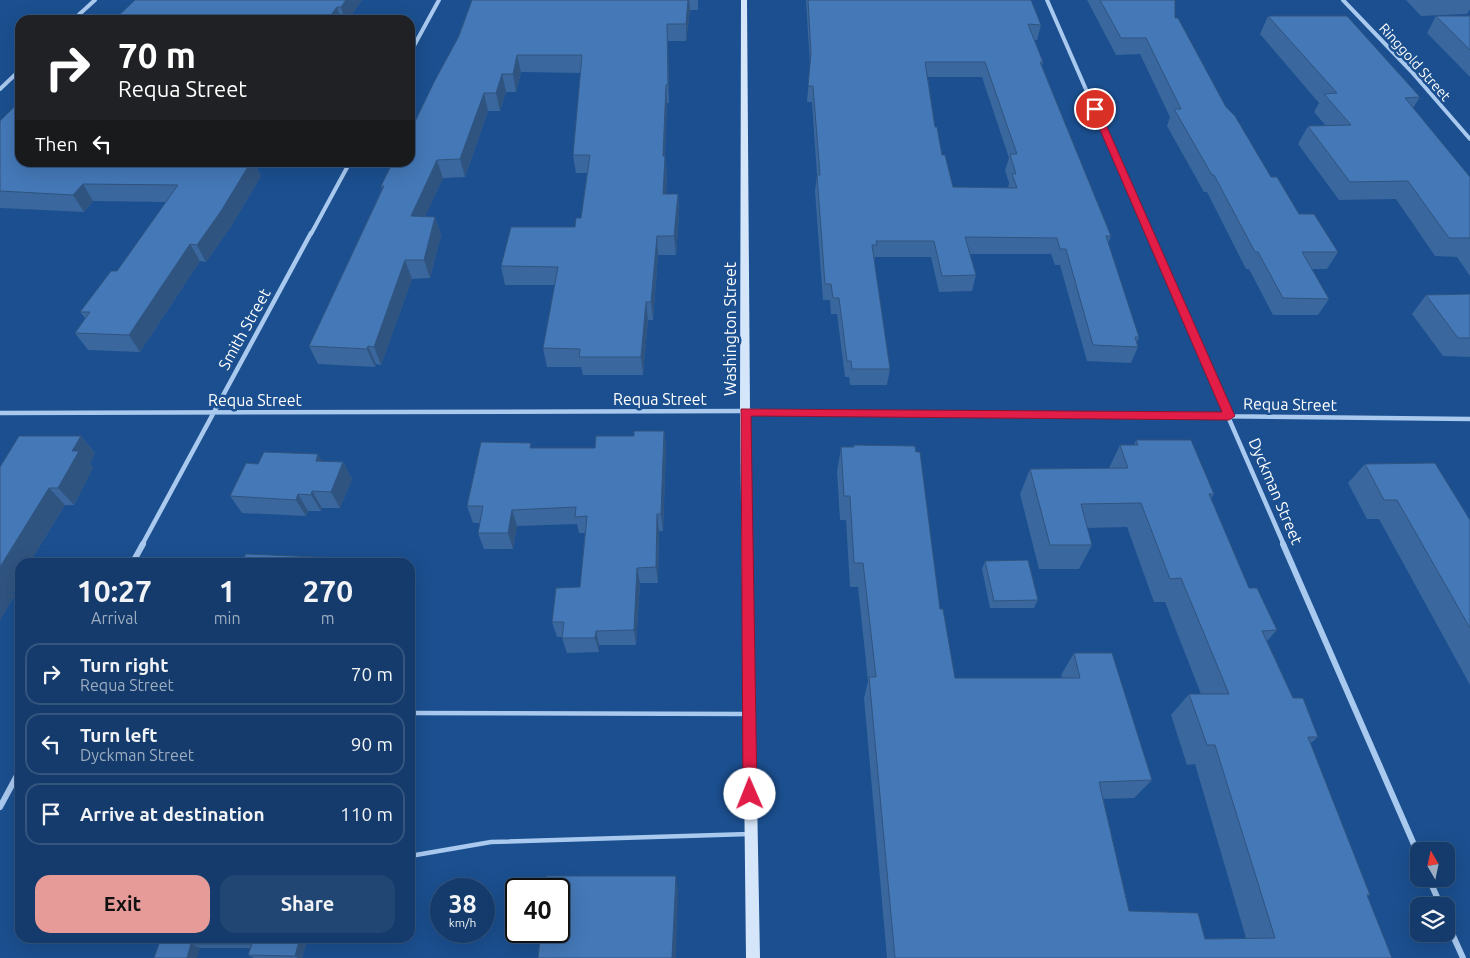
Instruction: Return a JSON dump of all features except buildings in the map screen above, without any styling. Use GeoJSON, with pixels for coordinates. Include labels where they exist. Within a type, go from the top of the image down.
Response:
{"type":"FeatureCollection","features":[{"type":"Feature","properties":{"kind":"street"},"geometry":{"type":"LineString","coordinates":[[78,15],[95,0]]}},
{"type":"Feature","properties":{"kind":"street"},"geometry":{"type":"LineString","coordinates":[[415,44],[439,0]]}},
{"type":"Feature","properties":{"kind":"street","name":"Washington Street"},"geometry":{"type":"LineString","coordinates":[[744,0],[745,412],[753,958]]}},
{"type":"Feature","properties":{"kind":"street","name":"Dyckman Street"},"geometry":{"type":"LineString","coordinates":[[1047,0],[1413,842]]}},
{"type":"Feature","properties":{"kind":"street","name":"Ringgold Street"},"geometry":{"type":"LineString","coordinates":[[1343,0],[1411,72],[1470,139]]}},
{"type":"Feature","properties":{"kind":"street"},"geometry":{"type":"LineString","coordinates":[[0,89],[15,75]]}},
{"type":"Feature","properties":{"kind":"street","name":"Smith Street"},"geometry":{"type":"LineString","coordinates":[[135,558],[347,167]]}},
{"type":"Feature","properties":{"kind":"street","name":"Requa Street"},"geometry":{"type":"LineString","coordinates":[[0,413],[745,412],[1470,419]]}},
{"type":"Feature","properties":{"kind":"street"},"geometry":{"type":"LineString","coordinates":[[0,807],[15,779]]}},
{"type":"Feature","properties":{"kind":"street"},"geometry":{"type":"LineString","coordinates":[[1455,940],[1463,958]]}},
{"type":"Feature","properties":{"kind":"lane"},"geometry":{"type":"LineString","coordinates":[[415,713],[749,714]]}},
{"type":"Feature","properties":{"kind":"lane"},"geometry":{"type":"LineString","coordinates":[[415,855],[491,842],[751,834]]}},
{"type":"Feature","properties":{"kind":"route"},"geometry":{"type":"LineString","coordinates":[[750,794],[745,412],[1229,416],[1095,109]]}}]}
